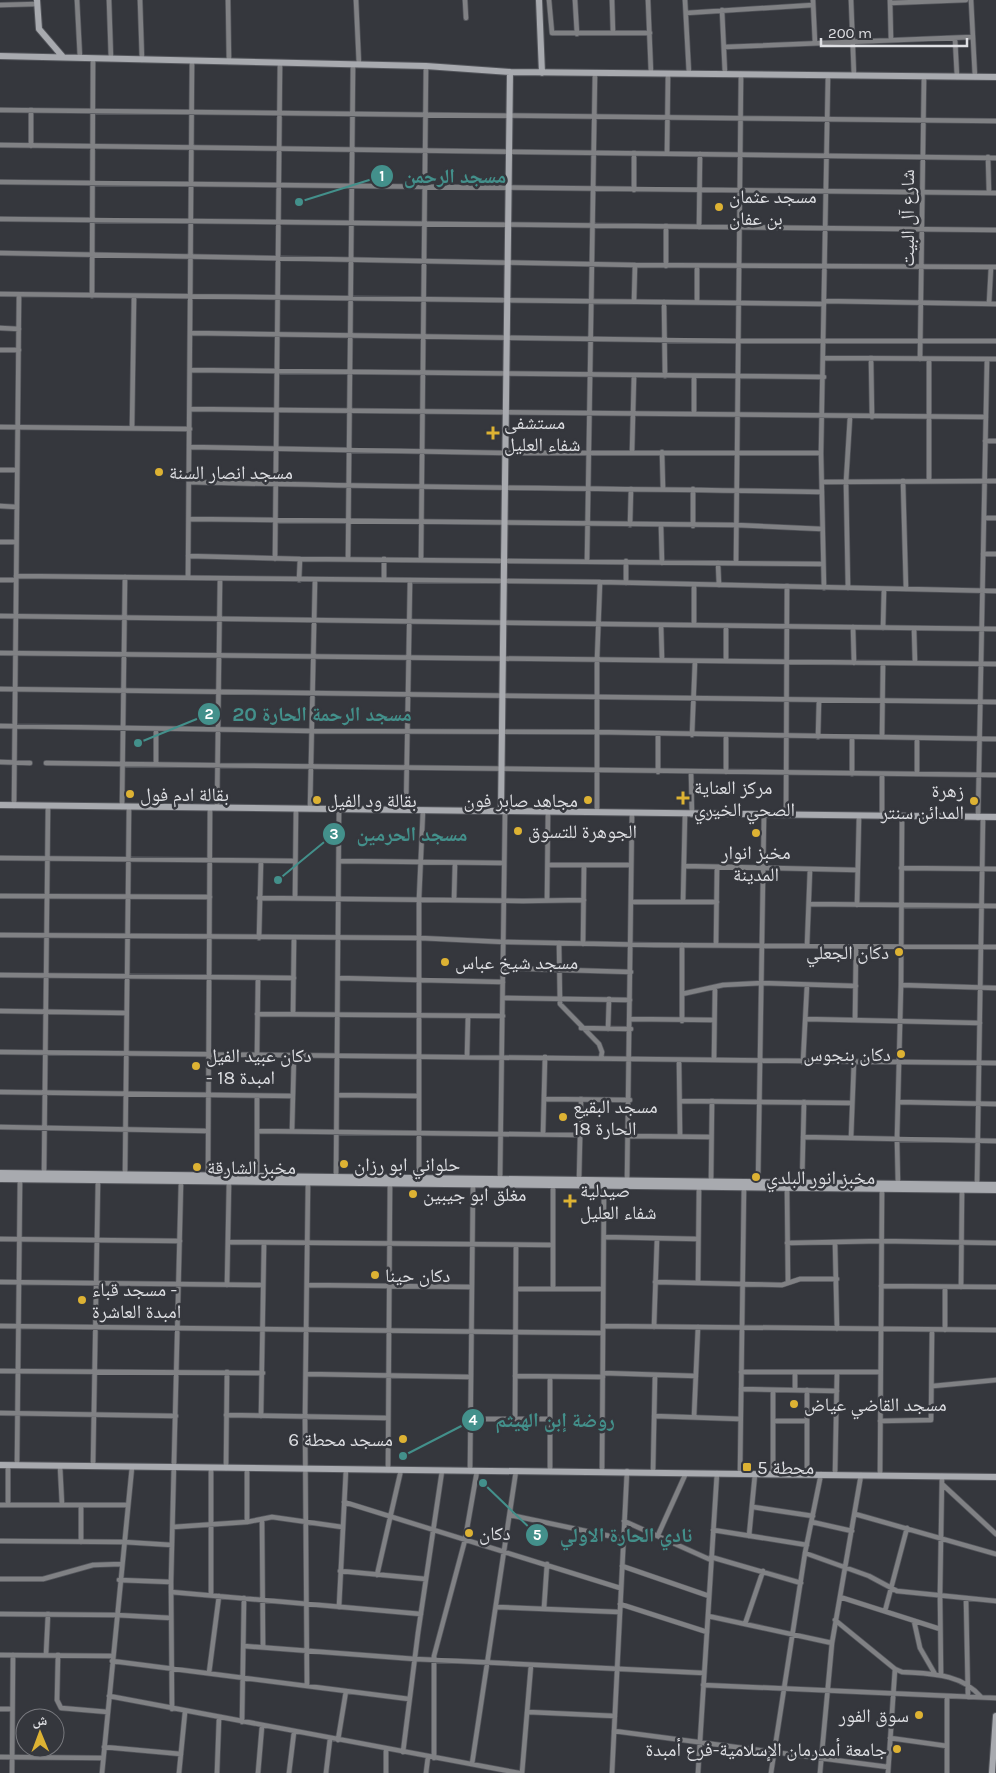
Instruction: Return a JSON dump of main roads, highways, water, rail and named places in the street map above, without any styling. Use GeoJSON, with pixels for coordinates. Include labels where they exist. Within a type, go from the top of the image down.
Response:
{"type":"FeatureCollection","features":[{"type":"Feature","properties":{"kind":"place","name":"مسجد الرحمن"},"geometry":{"type":"Point","coordinates":[299,202]}},
{"type":"Feature","properties":{"kind":"place","name":"مسجد عثمان بن عفان"},"geometry":{"type":"Point","coordinates":[719,207]}},
{"type":"Feature","properties":{"kind":"place","name":"مستشفى شفاء العليل"},"geometry":{"type":"Point","coordinates":[493,433]}},
{"type":"Feature","properties":{"kind":"place","name":"مسجد انصار السنة"},"geometry":{"type":"Point","coordinates":[159,472]}},
{"type":"Feature","properties":{"kind":"place","name":"مسجد الرحمة الحارة 20"},"geometry":{"type":"Point","coordinates":[138,743]}},
{"type":"Feature","properties":{"kind":"place","name":"بقالة ادم فول"},"geometry":{"type":"Point","coordinates":[130,794]}},
{"type":"Feature","properties":{"kind":"place","name":"مركز العناية الصحي الخيري"},"geometry":{"type":"Point","coordinates":[683,798]}},
{"type":"Feature","properties":{"kind":"place","name":"بقالة ود الفيل"},"geometry":{"type":"Point","coordinates":[317,800]}},
{"type":"Feature","properties":{"kind":"place","name":"مجاهد صابر فون"},"geometry":{"type":"Point","coordinates":[588,800]}},
{"type":"Feature","properties":{"kind":"place","name":"زهرة المدائن سنتر"},"geometry":{"type":"Point","coordinates":[974,801]}},
{"type":"Feature","properties":{"kind":"place","name":"الجوهرة للتسوق"},"geometry":{"type":"Point","coordinates":[518,831]}},
{"type":"Feature","properties":{"kind":"place","name":"مخبز انوار المدينة"},"geometry":{"type":"Point","coordinates":[756,833]}},
{"type":"Feature","properties":{"kind":"place","name":"مسجد الحرمين"},"geometry":{"type":"Point","coordinates":[278,880]}},
{"type":"Feature","properties":{"kind":"place","name":"دكان الجعلي"},"geometry":{"type":"Point","coordinates":[899,952]}},
{"type":"Feature","properties":{"kind":"place","name":"مسجد شيخ عباس"},"geometry":{"type":"Point","coordinates":[445,962]}},
{"type":"Feature","properties":{"kind":"place","name":"دكان بنجوس"},"geometry":{"type":"Point","coordinates":[901,1054]}},
{"type":"Feature","properties":{"kind":"place","name":"دكان عبيد الفيل - امبدة 18"},"geometry":{"type":"Point","coordinates":[196,1066]}},
{"type":"Feature","properties":{"kind":"place","name":"مسجد البقيع الحارة 18"},"geometry":{"type":"Point","coordinates":[563,1117]}},
{"type":"Feature","properties":{"kind":"place","name":"حلواني ابو رزان"},"geometry":{"type":"Point","coordinates":[344,1164]}},
{"type":"Feature","properties":{"kind":"place","name":"مخبز الشارقة"},"geometry":{"type":"Point","coordinates":[197,1167]}},
{"type":"Feature","properties":{"kind":"place","name":"مخبز انور البلدي"},"geometry":{"type":"Point","coordinates":[756,1177]}},
{"type":"Feature","properties":{"kind":"place","name":"مغلق ابو جيبين"},"geometry":{"type":"Point","coordinates":[413,1194]}},
{"type":"Feature","properties":{"kind":"place","name":"صيدلية شفاء العليل"},"geometry":{"type":"Point","coordinates":[570,1201]}},
{"type":"Feature","properties":{"kind":"place","name":"دكان حينا"},"geometry":{"type":"Point","coordinates":[375,1275]}},
{"type":"Feature","properties":{"kind":"place","name":"مسجد قباء - امبدة العاشرة"},"geometry":{"type":"Point","coordinates":[82,1300]}},
{"type":"Feature","properties":{"kind":"place","name":"مسجد القاضي عياض"},"geometry":{"type":"Point","coordinates":[794,1404]}},
{"type":"Feature","properties":{"kind":"place","name":"مسجد محطة 6"},"geometry":{"type":"Point","coordinates":[403,1439]}},
{"type":"Feature","properties":{"kind":"place","name":"روضة إبن الهيثم"},"geometry":{"type":"Point","coordinates":[403,1456]}},
{"type":"Feature","properties":{"kind":"place","name":"محطة 5"},"geometry":{"type":"Point","coordinates":[747,1467]}},
{"type":"Feature","properties":{"kind":"place","name":"نادي الحارة الاولي"},"geometry":{"type":"Point","coordinates":[483,1483]}},
{"type":"Feature","properties":{"kind":"place","name":"دكان"},"geometry":{"type":"Point","coordinates":[469,1533]}},
{"type":"Feature","properties":{"kind":"place","name":"سوق الفور"},"geometry":{"type":"Point","coordinates":[919,1715]}},
{"type":"Feature","properties":{"kind":"place","name":"جامعة أمدرمان الإسلامية-فرع أمبدة"},"geometry":{"type":"Point","coordinates":[897,1749]}}]}
